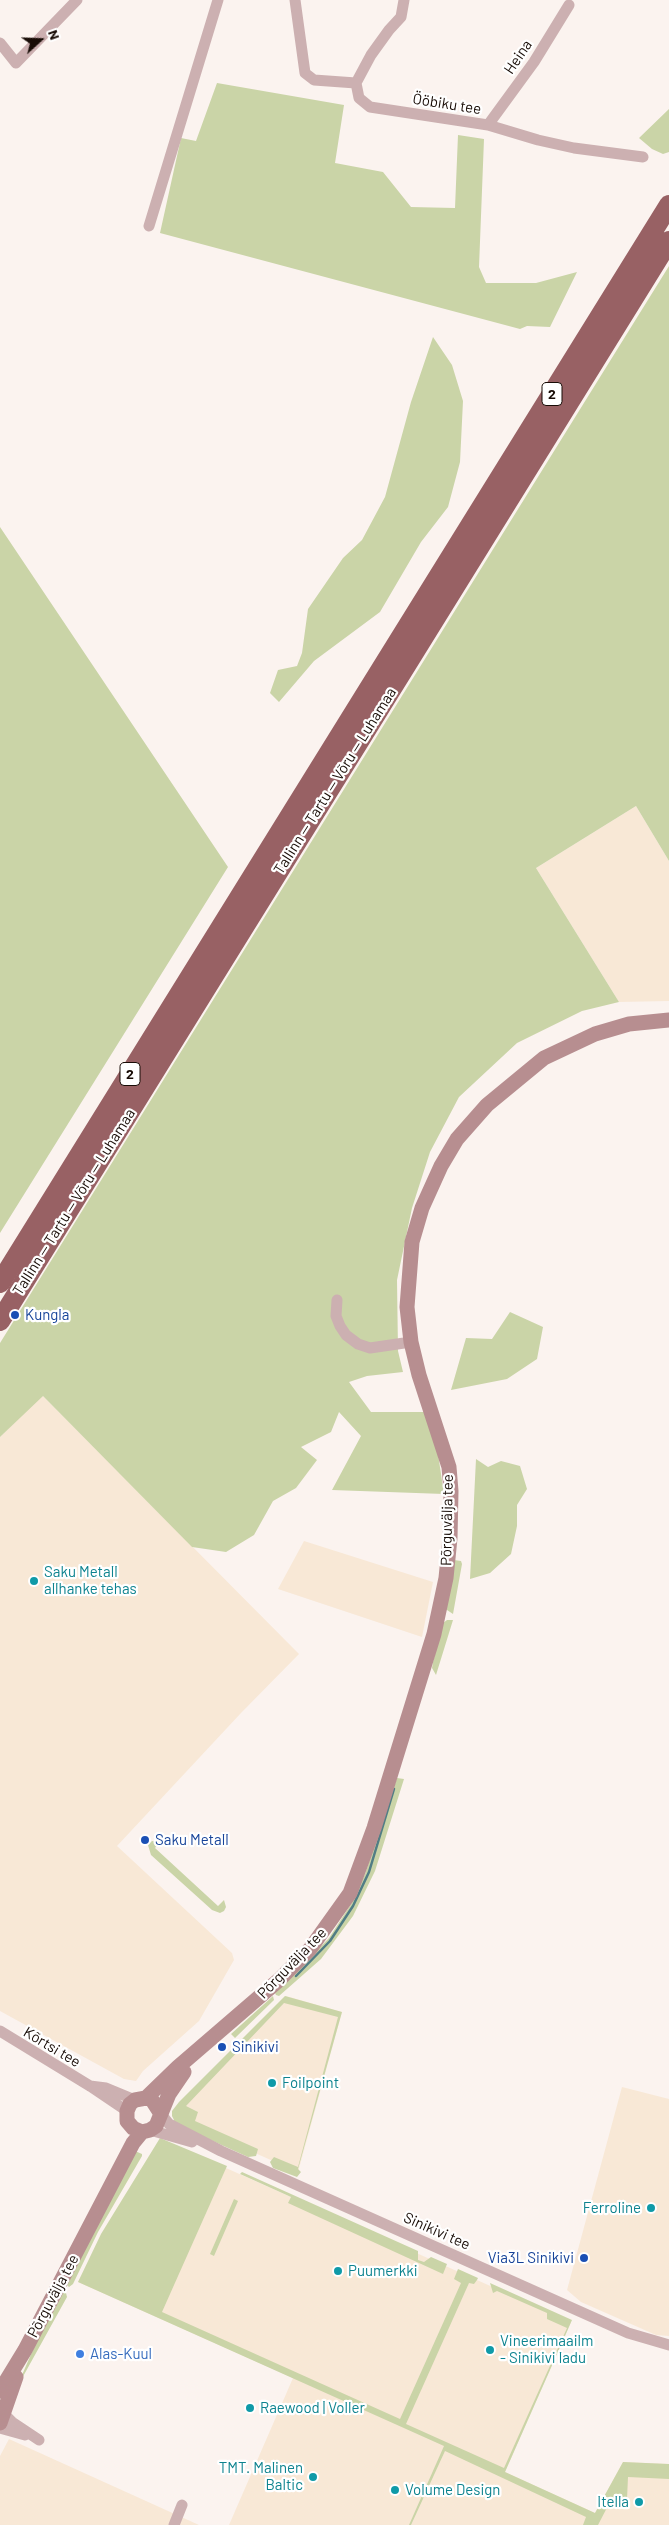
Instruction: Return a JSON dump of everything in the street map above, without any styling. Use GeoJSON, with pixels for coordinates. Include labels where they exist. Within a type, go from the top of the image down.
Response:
{"type":"FeatureCollection","features":[{"type":"Feature","properties":{"kind":"highway","name":"Tallinn — Tartu — Võru — Luhamaa"},"geometry":{"type":"LineString","coordinates":[[0,1283],[669,206]]}},
{"type":"Feature","properties":{"kind":"highway","name":"Tallinn — Tartu — Võru — Luhamaa"},"geometry":{"type":"LineString","coordinates":[[0,1321],[669,241]]}},
{"type":"Feature","properties":{"kind":"street"},"geometry":{"type":"LineString","coordinates":[[0,43],[16,63],[77,0]]}},
{"type":"Feature","properties":{"kind":"street"},"geometry":{"type":"LineString","coordinates":[[149,226],[218,0]]}},
{"type":"Feature","properties":{"kind":"street"},"geometry":{"type":"LineString","coordinates":[[295,0],[305,73],[314,80],[356,83],[371,55],[401,17],[404,0]]}},
{"type":"Feature","properties":{"kind":"street","name":"Heina"},"geometry":{"type":"LineString","coordinates":[[488,125],[534,62],[569,5]]}},
{"type":"Feature","properties":{"kind":"street","name":"Ööbiku tee"},"geometry":{"type":"LineString","coordinates":[[356,83],[359,98],[370,107],[488,125],[538,140],[574,148],[643,157]]}},
{"type":"Feature","properties":{"kind":"street","name":"Põrguvälja tee"},"geometry":{"type":"LineString","coordinates":[[108,2189],[134,2108],[178,2067],[214,2038],[310,1949],[350,1894],[374,1828],[434,1634],[446,1578],[451,1491],[449,1467],[419,1376],[411,1342],[408,1287],[412,1242],[422,1208],[441,1166],[457,1139],[487,1105],[531,1067],[556,1051],[595,1034],[629,1024],[669,1020]]}},
{"type":"Feature","properties":{"kind":"street"},"geometry":{"type":"LineString","coordinates":[[337,1300],[336,1316],[340,1326],[346,1335],[358,1344],[370,1348],[411,1342]]}},
{"type":"Feature","properties":{"kind":"street","name":"Kõrtsi tee"},"geometry":{"type":"LineString","coordinates":[[0,2032],[90,2086],[134,2108]]}},
{"type":"Feature","properties":{"kind":"street","name":"Põrguvälja tee"},"geometry":{"type":"LineString","coordinates":[[0,2391],[25,2350],[133,2143],[146,2131],[156,2126],[169,2094],[178,2080],[214,2038]]}},
{"type":"Feature","properties":{"kind":"street"},"geometry":{"type":"LineString","coordinates":[[146,2131],[134,2108],[152,2100],[160,2114]]}},
{"type":"Feature","properties":{"kind":"street","name":"Sinikivi tee"},"geometry":{"type":"LineString","coordinates":[[160,2114],[169,2124],[221,2151],[628,2333],[669,2345]]}},
{"type":"Feature","properties":{"kind":"street","name":"Sinikivi tee"},"geometry":{"type":"LineString","coordinates":[[146,2131],[221,2151]]}},
{"type":"Feature","properties":{"kind":"street","name":"Põrguvälja tee"},"geometry":{"type":"LineString","coordinates":[[1,2414],[25,2350]]}},
{"type":"Feature","properties":{"kind":"street"},"geometry":{"type":"LineString","coordinates":[[0,2428],[39,2440],[1,2414]]}},
{"type":"Feature","properties":{"kind":"street"},"geometry":{"type":"LineString","coordinates":[[174,2525],[182,2504]]}},
{"type":"Feature","properties":{"kind":"shaded area"},"geometry":{"type":"Polygon","coordinates":[[[636,806],[669,861],[669,1001],[619,1002],[536,868],[636,806]]]}},
{"type":"Feature","properties":{"kind":"shaded area"},"geometry":{"type":"Polygon","coordinates":[[[42,1395],[299,1654],[241,1713],[117,1846],[232,1953],[234,1960],[199,2021],[143,2071],[136,2081],[124,2079],[0,2011],[0,1437],[42,1395]]]}},
{"type":"Feature","properties":{"kind":"shaded area"},"geometry":{"type":"Polygon","coordinates":[[[304,1541],[433,1582],[422,1637],[278,1589],[304,1541]]]}},
{"type":"Feature","properties":{"kind":"shaded area"},"geometry":{"type":"Polygon","coordinates":[[[286,1996],[342,2012],[298,2172],[187,2123],[182,2105],[286,1996]]]}},
{"type":"Feature","properties":{"kind":"shaded area"},"geometry":{"type":"Polygon","coordinates":[[[622,2087],[669,2099],[669,2336],[656,2335],[581,2302],[567,2290],[622,2087]]]}},
{"type":"Feature","properties":{"kind":"shaded area"},"geometry":{"type":"Polygon","coordinates":[[[161,2139],[571,2322],[505,2472],[595,2513],[623,2462],[669,2464],[669,2525],[229,2525],[293,2378],[78,2282],[161,2139]]]}},
{"type":"Feature","properties":{"kind":"shaded area"},"geometry":{"type":"Polygon","coordinates":[[[9,2439],[199,2525],[0,2525],[0,2456],[9,2439]]]}},
{"type":"Feature","properties":{"kind":"green space"},"geometry":{"type":"Polygon","coordinates":[[[217,83],[344,105],[335,163],[383,172],[411,207],[455,208],[458,135],[484,139],[479,267],[486,283],[536,283],[577,272],[550,327],[527,326],[520,329],[160,233],[181,138],[196,141],[217,83]]]}},
{"type":"Feature","properties":{"kind":"green space"},"geometry":{"type":"Polygon","coordinates":[[[669,109],[669,152],[663,154],[652,149],[639,138],[669,109]]]}},
{"type":"Feature","properties":{"kind":"green space"},"geometry":{"type":"Polygon","coordinates":[[[669,266],[669,861],[636,806],[536,868],[619,1002],[582,1011],[517,1043],[459,1097],[430,1152],[412,1208],[397,1280],[398,1351],[403,1372],[367,1376],[349,1382],[371,1412],[425,1412],[438,1454],[444,1494],[332,1490],[361,1436],[339,1412],[331,1432],[301,1447],[317,1460],[296,1488],[273,1501],[254,1535],[226,1552],[192,1547],[43,1396],[0,1437],[0,1343],[669,266]]]}},
{"type":"Feature","properties":{"kind":"green space"},"geometry":{"type":"Polygon","coordinates":[[[433,337],[452,365],[463,401],[460,462],[448,507],[421,542],[380,612],[314,661],[279,702],[270,693],[278,670],[297,666],[302,653],[308,609],[343,558],[362,540],[385,497],[411,402],[433,337]]]}},
{"type":"Feature","properties":{"kind":"green space"},"geometry":{"type":"Polygon","coordinates":[[[0,527],[228,867],[0,1233],[0,527]]]}},
{"type":"Feature","properties":{"kind":"green space"},"geometry":{"type":"Polygon","coordinates":[[[510,1312],[543,1327],[537,1359],[507,1379],[451,1390],[466,1338],[492,1339],[510,1312]]]}},
{"type":"Feature","properties":{"kind":"green space"},"geometry":{"type":"Polygon","coordinates":[[[476,1459],[488,1467],[501,1461],[520,1466],[527,1489],[517,1505],[517,1526],[511,1554],[490,1573],[470,1579],[476,1459]]]}},
{"type":"Feature","properties":{"kind":"green space"},"geometry":{"type":"Polygon","coordinates":[[[454,1560],[461,1561],[462,1564],[453,1614],[446,1607],[454,1560]]]}},
{"type":"Feature","properties":{"kind":"green space"},"geometry":{"type":"Polygon","coordinates":[[[447,1620],[453,1620],[436,1675],[432,1668],[433,1662],[443,1623],[447,1620]]]}},
{"type":"Feature","properties":{"kind":"green space"},"geometry":{"type":"Polygon","coordinates":[[[397,1778],[404,1779],[375,1871],[353,1916],[321,1959],[279,1996],[276,1995],[275,1993],[329,1938],[351,1904],[365,1874],[397,1778]]]}},
{"type":"Feature","properties":{"kind":"green space"},"geometry":{"type":"Polygon","coordinates":[[[152,1841],[160,1842],[155,1848],[218,1906],[224,1900],[226,1907],[224,1911],[220,1913],[212,1910],[151,1855],[148,1845],[152,1841]]]}},
{"type":"Feature","properties":{"kind":"green space"},"geometry":{"type":"Polygon","coordinates":[[[273,1996],[274,2000],[235,2038],[231,2034],[273,1996]]]}},
{"type":"Feature","properties":{"kind":"green space"},"geometry":{"type":"Polygon","coordinates":[[[285,1996],[342,2012],[298,2169],[301,2172],[297,2177],[273,2168],[270,2162],[274,2157],[298,2167],[338,2017],[284,2003],[186,2106],[198,2112],[195,2121],[258,2149],[256,2156],[248,2157],[173,2123],[172,2116],[172,2111],[179,2102],[285,1996]]]}},
{"type":"Feature","properties":{"kind":"green space"},"geometry":{"type":"Polygon","coordinates":[[[160,2138],[227,2166],[162,2312],[400,2419],[461,2283],[454,2279],[458,2269],[478,2278],[474,2284],[469,2283],[406,2424],[504,2468],[567,2328],[547,2319],[547,2313],[497,2291],[493,2293],[490,2283],[572,2320],[505,2472],[595,2513],[623,2462],[669,2464],[669,2479],[628,2477],[627,2499],[612,2498],[598,2525],[583,2525],[586,2517],[445,2451],[411,2525],[409,2525],[444,2446],[78,2282],[101,2234],[160,2138]]]}},
{"type":"Feature","properties":{"kind":"green space"},"geometry":{"type":"Polygon","coordinates":[[[135,2151],[142,2154],[142,2156],[98,2232],[73,2284],[69,2287],[67,2285],[135,2151]]]}},
{"type":"Feature","properties":{"kind":"green space"},"geometry":{"type":"Polygon","coordinates":[[[242,2172],[418,2251],[418,2260],[424,2262],[431,2257],[447,2264],[443,2274],[288,2203],[291,2197],[240,2174],[242,2172]]]}},
{"type":"Feature","properties":{"kind":"green space"},"geometry":{"type":"Polygon","coordinates":[[[234,2199],[238,2201],[214,2256],[210,2254],[234,2199]]]}},
{"type":"Feature","properties":{"kind":"green space"},"geometry":{"type":"Polygon","coordinates":[[[65,2289],[67,2297],[15,2391],[39,2336],[65,2289]]]}},
{"type":"Feature","properties":{"kind":"waterway"},"geometry":{"type":"LineString","coordinates":[[296,1976],[330,1941],[353,1906],[369,1872],[394,1789]]}},
{"type":"Feature","properties":{"kind":"place","name":"Kungla"},"geometry":{"type":"Point","coordinates":[15,1315]}},
{"type":"Feature","properties":{"kind":"place","name":"Saku Metall allhanke tehas"},"geometry":{"type":"Point","coordinates":[34,1581]}},
{"type":"Feature","properties":{"kind":"place","name":"Saku Metall"},"geometry":{"type":"Point","coordinates":[145,1840]}},
{"type":"Feature","properties":{"kind":"place","name":"Sinikivi"},"geometry":{"type":"Point","coordinates":[222,2047]}},
{"type":"Feature","properties":{"kind":"place","name":"Foilpoint"},"geometry":{"type":"Point","coordinates":[272,2083]}},
{"type":"Feature","properties":{"kind":"place","name":"Ferroline"},"geometry":{"type":"Point","coordinates":[651,2208]}},
{"type":"Feature","properties":{"kind":"place","name":"Via3L Sinikivi"},"geometry":{"type":"Point","coordinates":[584,2258]}},
{"type":"Feature","properties":{"kind":"place","name":"Puumerkki"},"geometry":{"type":"Point","coordinates":[338,2271]}},
{"type":"Feature","properties":{"kind":"place","name":"Vineerimaailm - Sinikivi ladu"},"geometry":{"type":"Point","coordinates":[490,2350]}},
{"type":"Feature","properties":{"kind":"place","name":"Alas-Kuul"},"geometry":{"type":"Point","coordinates":[80,2354]}},
{"type":"Feature","properties":{"kind":"place","name":"Raewood | Voller"},"geometry":{"type":"Point","coordinates":[250,2408]}},
{"type":"Feature","properties":{"kind":"place","name":"TMT. Malinen Baltic"},"geometry":{"type":"Point","coordinates":[313,2477]}},
{"type":"Feature","properties":{"kind":"place","name":"Volume Design"},"geometry":{"type":"Point","coordinates":[395,2490]}},
{"type":"Feature","properties":{"kind":"place","name":"Itella"},"geometry":{"type":"Point","coordinates":[639,2502]}}]}
